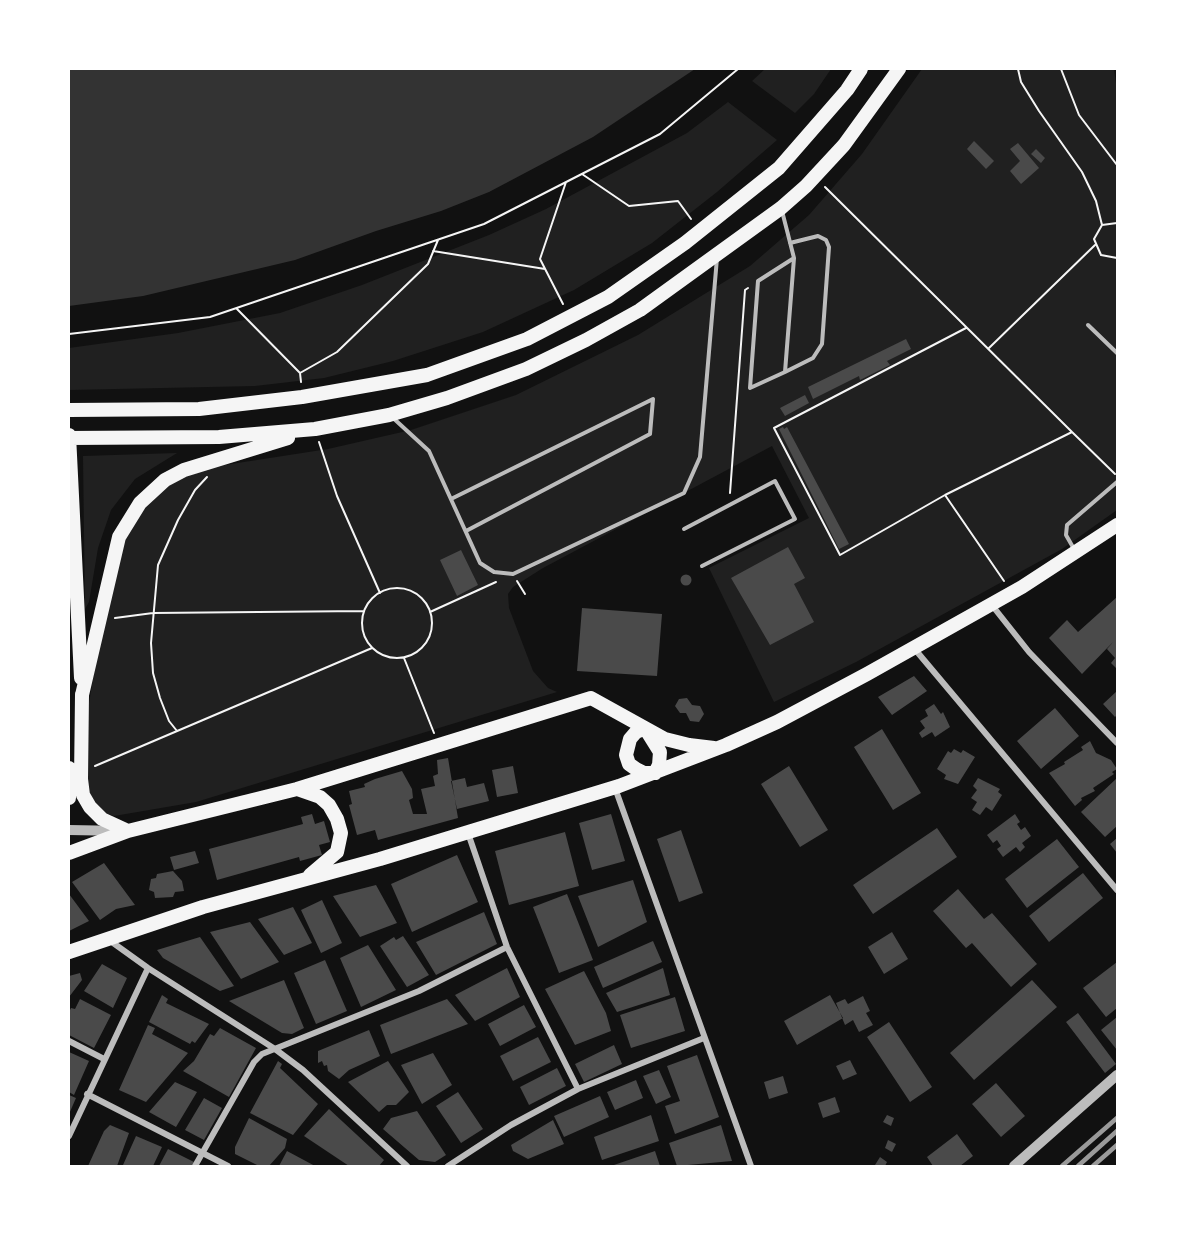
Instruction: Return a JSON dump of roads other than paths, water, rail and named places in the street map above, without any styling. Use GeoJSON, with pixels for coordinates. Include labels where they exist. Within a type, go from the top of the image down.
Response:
{"type":"FeatureCollection","features":[{"type":"Feature","properties":{"kind":"main road"},"geometry":{"type":"LineString","coordinates":[[69,410],[199,409],[303,397],[427,375],[527,339],[608,297],[700,231],[779,168],[847,90],[861,69]]}},
{"type":"Feature","properties":{"kind":"main road"},"geometry":{"type":"LineString","coordinates":[[69,798],[75,770],[82,695],[69,437],[219,437],[315,429],[389,415],[447,398],[506,376],[586,340],[640,310],[781,208],[814,177],[858,128],[898,69]]}},
{"type":"Feature","properties":{"kind":"main road"},"geometry":{"type":"LineString","coordinates":[[82,695],[119,537],[140,502],[165,480],[184,470],[315,429]]}},
{"type":"Feature","properties":{"kind":"main road"},"geometry":{"type":"LineString","coordinates":[[69,952],[106,938],[614,788],[719,748],[777,723],[867,674],[1012,592],[1117,525]]}},
{"type":"Feature","properties":{"kind":"main road"},"geometry":{"type":"LineString","coordinates":[[69,853],[128,831],[297,789],[591,698],[645,728],[678,743],[719,748]]}},
{"type":"Feature","properties":{"kind":"main road"},"geometry":{"type":"LineString","coordinates":[[645,728],[660,752],[659,765],[655,773]]}},
{"type":"Feature","properties":{"kind":"main road"},"geometry":{"type":"LineString","coordinates":[[645,728],[636,732],[630,739],[626,755],[629,764],[636,769],[644,773],[655,773]]}},
{"type":"Feature","properties":{"kind":"main road"},"geometry":{"type":"LineString","coordinates":[[75,770],[83,795],[90,807],[102,819],[128,831]]}},
{"type":"Feature","properties":{"kind":"main road"},"geometry":{"type":"LineString","coordinates":[[297,789],[320,797],[337,819],[341,833],[337,852],[304,880]]}},
{"type":"Feature","properties":{"kind":"street"},"geometry":{"type":"LineString","coordinates":[[991,604],[1029,652],[1117,743]]}},
{"type":"Feature","properties":{"kind":"street"},"geometry":{"type":"LineString","coordinates":[[913,646],[1117,890]]}},
{"type":"Feature","properties":{"kind":"street"},"geometry":{"type":"LineString","coordinates":[[614,788],[751,1166]]}},
{"type":"Feature","properties":{"kind":"street"},"geometry":{"type":"LineString","coordinates":[[69,830],[128,831]]}},
{"type":"Feature","properties":{"kind":"street"},"geometry":{"type":"LineString","coordinates":[[468,832],[507,946],[578,1089]]}},
{"type":"Feature","properties":{"kind":"street"},"geometry":{"type":"LineString","coordinates":[[106,938],[148,968],[275,1049],[303,1071],[407,1166]]}},
{"type":"Feature","properties":{"kind":"street"},"geometry":{"type":"LineString","coordinates":[[195,1166],[254,1062],[262,1054],[419,990],[507,946]]}},
{"type":"Feature","properties":{"kind":"street"},"geometry":{"type":"LineString","coordinates":[[69,1136],[148,968]]}},
{"type":"Feature","properties":{"kind":"street"},"geometry":{"type":"LineString","coordinates":[[448,1166],[511,1125],[578,1089],[704,1038]]}},
{"type":"Feature","properties":{"kind":"street"},"geometry":{"type":"LineString","coordinates":[[69,1041],[104,1059]]}},
{"type":"Feature","properties":{"kind":"street"},"geometry":{"type":"LineString","coordinates":[[1014,1166],[1117,1075]]}},
{"type":"Feature","properties":{"kind":"street"},"geometry":{"type":"LineString","coordinates":[[87,1094],[228,1166]]}},
{"type":"Feature","properties":{"kind":"lane"},"geometry":{"type":"LineString","coordinates":[[781,208],[794,258],[785,372]]}},
{"type":"Feature","properties":{"kind":"lane"},"geometry":{"type":"LineString","coordinates":[[790,243],[818,236],[826,240],[829,247],[822,344],[813,358],[750,388],[758,281],[794,258]]}},
{"type":"Feature","properties":{"kind":"lane"},"geometry":{"type":"LineString","coordinates":[[389,415],[429,451],[480,563],[494,572],[513,574],[684,493],[700,457],[717,256]]}},
{"type":"Feature","properties":{"kind":"lane"},"geometry":{"type":"LineString","coordinates":[[1088,325],[1117,353]]}},
{"type":"Feature","properties":{"kind":"lane"},"geometry":{"type":"LineString","coordinates":[[451,499],[653,399],[650,434],[465,531]]}},
{"type":"Feature","properties":{"kind":"lane"},"geometry":{"type":"LineString","coordinates":[[684,529],[775,481],[795,519],[702,566]]}},
{"type":"Feature","properties":{"kind":"lane"},"geometry":{"type":"LineString","coordinates":[[1076,553],[1066,536],[1067,525],[1117,483]]}},
{"type":"Feature","properties":{"kind":"railway"},"geometry":{"type":"LineString","coordinates":[[1062,1166],[1117,1118]]}},
{"type":"Feature","properties":{"kind":"railway"},"geometry":{"type":"LineString","coordinates":[[1078,1166],[1117,1131]]}},
{"type":"Feature","properties":{"kind":"railway"},"geometry":{"type":"LineString","coordinates":[[1093,1166],[1117,1145]]}}]}
